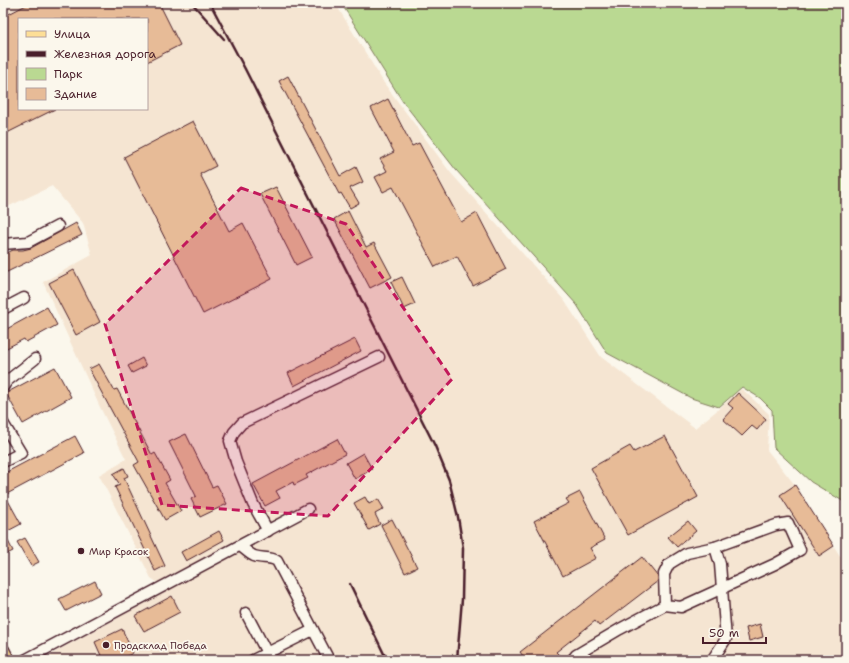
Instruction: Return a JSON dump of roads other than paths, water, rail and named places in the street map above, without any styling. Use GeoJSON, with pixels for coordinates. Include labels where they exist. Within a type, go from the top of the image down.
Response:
{"type":"FeatureCollection","features":[{"type":"Feature","properties":{"kind":"main road"},"geometry":{"type":"LineString","coordinates":[[3,650],[8,660]]}},
{"type":"Feature","properties":{"kind":"lane"},"geometry":{"type":"LineString","coordinates":[[3,244],[28,242],[58,226]]}},
{"type":"Feature","properties":{"kind":"lane"},"geometry":{"type":"LineString","coordinates":[[3,309],[24,298]]}},
{"type":"Feature","properties":{"kind":"lane"},"geometry":{"type":"LineString","coordinates":[[268,531],[253,504],[236,462],[230,441],[234,432],[242,423],[379,357]]}},
{"type":"Feature","properties":{"kind":"lane"},"geometry":{"type":"LineString","coordinates":[[3,387],[7,381],[35,359]]}},
{"type":"Feature","properties":{"kind":"lane"},"geometry":{"type":"LineString","coordinates":[[3,422],[21,453],[3,462]]}},
{"type":"Feature","properties":{"kind":"lane"},"geometry":{"type":"LineString","coordinates":[[25,660],[308,509]]}},
{"type":"Feature","properties":{"kind":"lane"},"geometry":{"type":"LineString","coordinates":[[572,660],[576,655],[665,605],[681,606],[775,564],[800,550],[788,523],[776,525],[716,547],[687,553],[669,564],[664,574],[665,605]]}},
{"type":"Feature","properties":{"kind":"lane"},"geometry":{"type":"LineString","coordinates":[[240,546],[252,555],[263,558],[273,558],[277,561],[329,660]]}},
{"type":"Feature","properties":{"kind":"lane"},"geometry":{"type":"LineString","coordinates":[[712,660],[726,639],[720,564],[716,547]]}},
{"type":"Feature","properties":{"kind":"lane"},"geometry":{"type":"LineString","coordinates":[[246,613],[267,653]]}},
{"type":"Feature","properties":{"kind":"lane"},"geometry":{"type":"LineString","coordinates":[[253,660],[313,630]]}},
{"type":"Feature","properties":{"kind":"railway"},"geometry":{"type":"LineString","coordinates":[[192,3],[224,39]]}},
{"type":"Feature","properties":{"kind":"railway"},"geometry":{"type":"LineString","coordinates":[[210,3],[245,69],[435,446],[449,480],[458,517],[463,548],[462,599],[457,660]]}},
{"type":"Feature","properties":{"kind":"railway"},"geometry":{"type":"LineString","coordinates":[[350,584],[387,660]]}},
{"type":"Feature","properties":{"kind":"place","name":"Мир Красок"},"geometry":{"type":"Point","coordinates":[81,551]}},
{"type":"Feature","properties":{"kind":"place","name":"Продсклад Победа"},"geometry":{"type":"Point","coordinates":[106,645]}}]}
